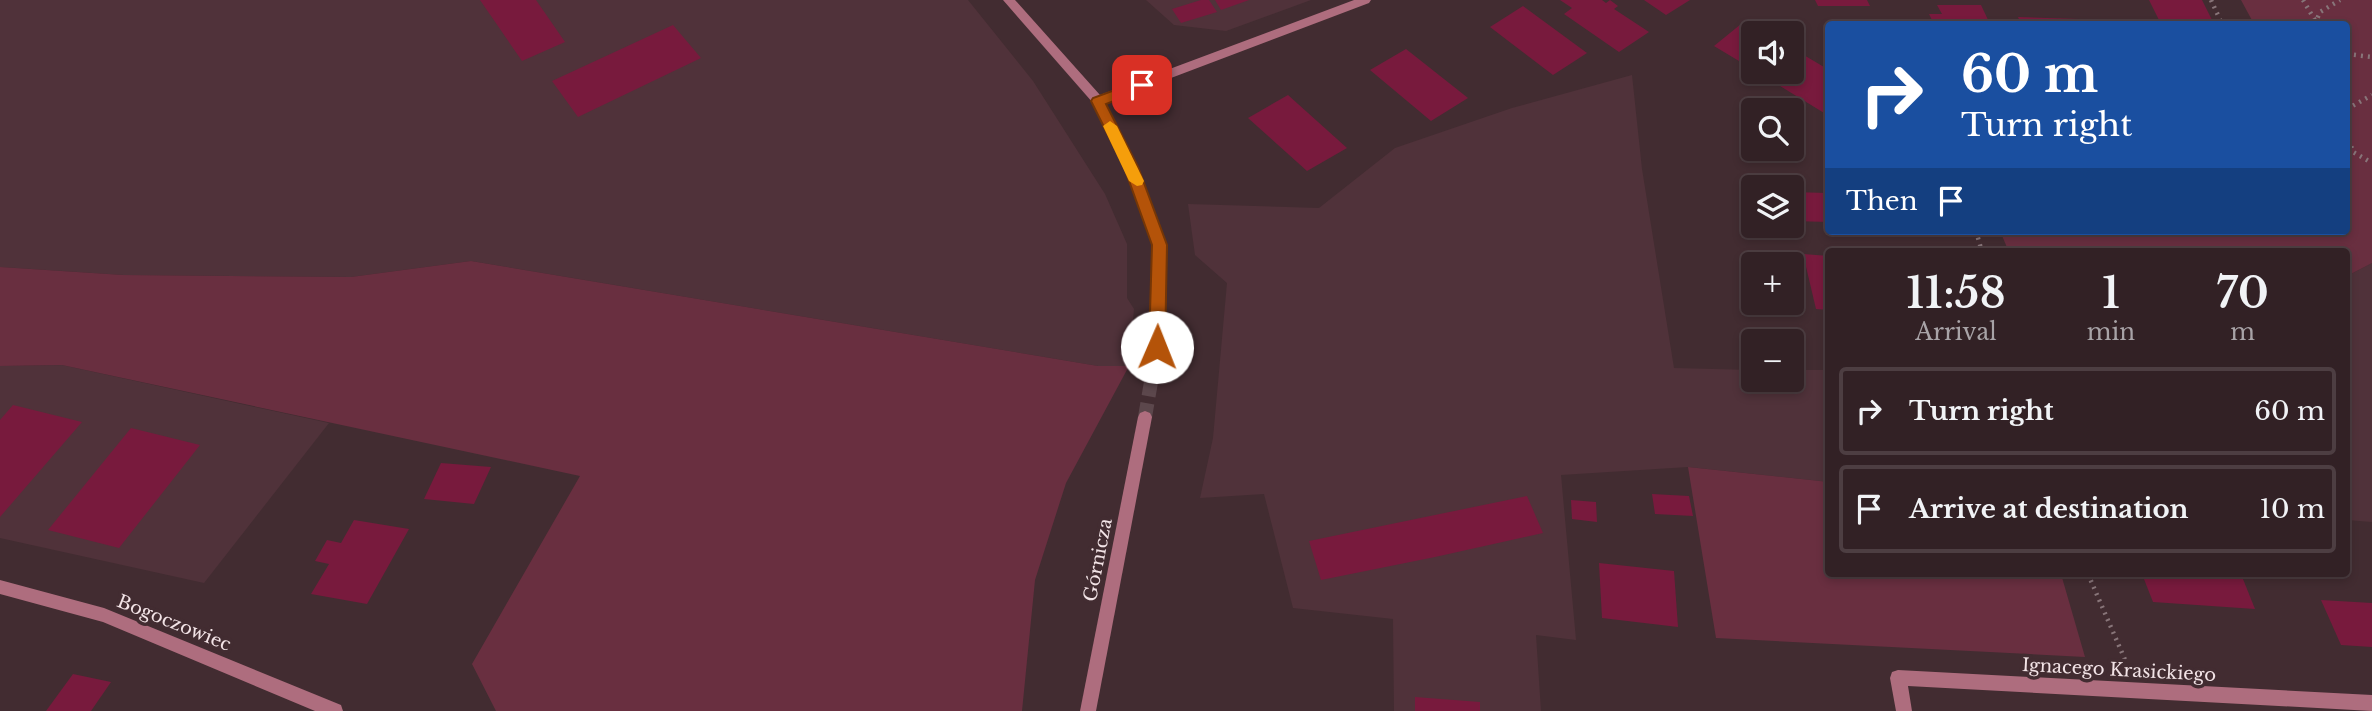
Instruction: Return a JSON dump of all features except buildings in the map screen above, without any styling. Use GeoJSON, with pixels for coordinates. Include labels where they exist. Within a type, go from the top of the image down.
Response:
{"type":"FeatureCollection","features":[{"type":"Feature","properties":{"kind":"street"},"geometry":{"type":"LineString","coordinates":[[1009,0],[1098,101],[1131,167],[1159,245],[1157,347]]}},
{"type":"Feature","properties":{"kind":"street"},"geometry":{"type":"LineString","coordinates":[[1098,101],[1365,0]]}},
{"type":"Feature","properties":{"kind":"street","name":"Górnicza"},"geometry":{"type":"LineString","coordinates":[[1088,711],[1145,417]]}},
{"type":"Feature","properties":{"kind":"street","name":"Bogoczowiec"},"geometry":{"type":"LineString","coordinates":[[0,587],[104,615],[331,710]]}},
{"type":"Feature","properties":{"kind":"street","name":"Ignacego Krasickiego"},"geometry":{"type":"LineString","coordinates":[[1904,711],[1898,678],[2372,703]]}},
{"type":"Feature","properties":{"kind":"path"},"geometry":{"type":"LineString","coordinates":[[2211,0],[2221,21]]}},
{"type":"Feature","properties":{"kind":"path"},"geometry":{"type":"LineString","coordinates":[[2303,0],[2315,21]]}},
{"type":"Feature","properties":{"kind":"path"},"geometry":{"type":"LineString","coordinates":[[2317,21],[2320,12],[2340,0]]}},
{"type":"Feature","properties":{"kind":"path"},"geometry":{"type":"LineString","coordinates":[[2350,54],[2372,57]]}},
{"type":"Feature","properties":{"kind":"path"},"geometry":{"type":"LineString","coordinates":[[2350,106],[2372,94]]}},
{"type":"Feature","properties":{"kind":"path"},"geometry":{"type":"LineString","coordinates":[[2350,142],[2353,152],[2372,163]]}},
{"type":"Feature","properties":{"kind":"path"},"geometry":{"type":"LineString","coordinates":[[2089,577],[2138,691]]}},
{"type":"Feature","properties":{"kind":"shaded area"},"geometry":{"type":"Polygon","coordinates":[[[0,0],[968,0],[1033,81],[1105,194],[1127,244],[1127,298],[1134,309],[1129,366],[1098,366],[471,261],[351,277],[123,275],[0,267],[0,0]]]}},
{"type":"Feature","properties":{"kind":"shaded area"},"geometry":{"type":"Polygon","coordinates":[[[1146,0],[1311,0],[1226,31],[1174,25],[1146,0]]]}},
{"type":"Feature","properties":{"kind":"shaded area"},"geometry":{"type":"Polygon","coordinates":[[[2241,0],[2372,0],[2372,263],[2350,274],[2350,248],[2007,248],[2002,235],[2350,235],[2350,21],[2252,21],[2241,0]]]}},
{"type":"Feature","properties":{"kind":"shaded area"},"geometry":{"type":"Polygon","coordinates":[[[1632,75],[1642,169],[1674,368],[1741,370],[1741,392],[1804,392],[1804,370],[1825,370],[1825,482],[1688,467],[1561,475],[1576,640],[1536,635],[1541,711],[1394,711],[1393,619],[1293,608],[1264,494],[1200,498],[1213,438],[1227,283],[1195,255],[1188,204],[1319,208],[1395,148],[1512,108],[1632,75]]]}},
{"type":"Feature","properties":{"kind":"shaded area"},"geometry":{"type":"Polygon","coordinates":[[[471,261],[1098,366],[1129,366],[1066,483],[1035,580],[1022,711],[496,711],[472,664],[580,476],[62,365],[0,366],[0,267],[123,275],[351,277],[471,261]]]}},
{"type":"Feature","properties":{"kind":"shaded area"},"geometry":{"type":"Polygon","coordinates":[[[2372,263],[2372,522],[2350,520],[2350,274],[2372,263]]]}},
{"type":"Feature","properties":{"kind":"shaded area"},"geometry":{"type":"Polygon","coordinates":[[[62,365],[329,423],[204,583],[0,538],[0,366],[62,365]]]}},
{"type":"Feature","properties":{"kind":"shaded area"},"geometry":{"type":"Polygon","coordinates":[[[1688,467],[1825,482],[1825,577],[2062,577],[2085,657],[1716,638],[1688,467]]]}},
{"type":"Feature","properties":{"kind":"tunnel"},"geometry":{"type":"LineString","coordinates":[[1145,417],[1157,347]]}},
{"type":"Feature","properties":{"kind":"slow traffic"},"geometry":{"type":"LineString","coordinates":[[1110,126],[1137,181]]}},
{"type":"Feature","properties":{"kind":"route"},"geometry":{"type":"LineString","coordinates":[[1142,85],[1098,101],[1131,167],[1159,245],[1157,347]]}}]}
